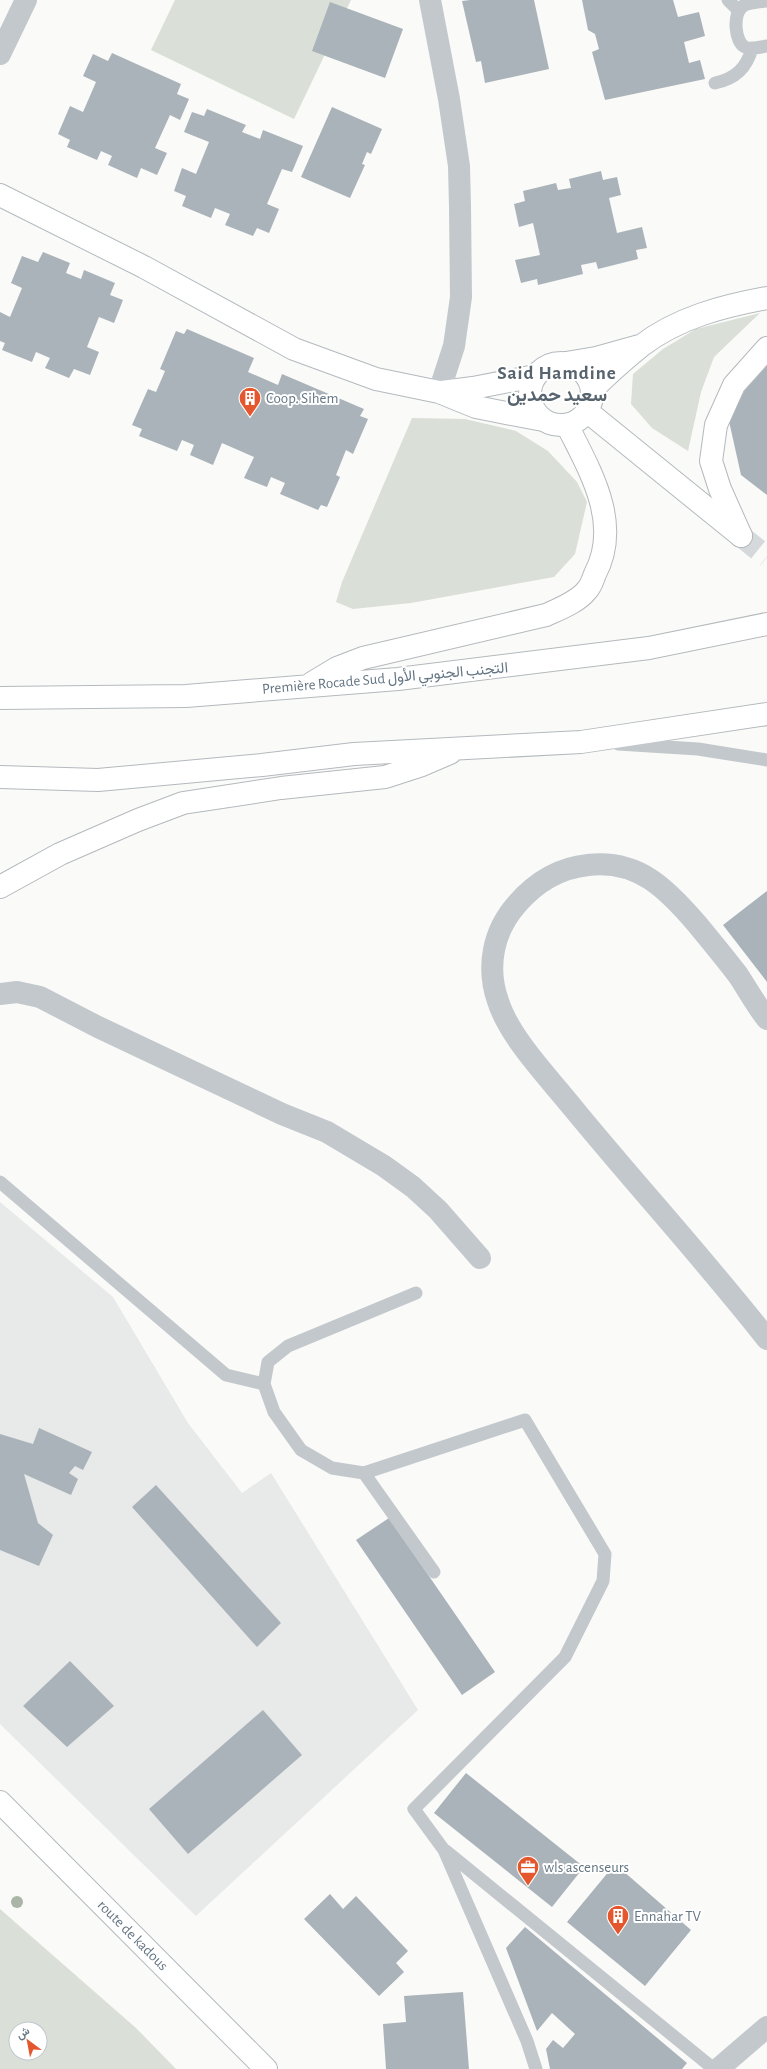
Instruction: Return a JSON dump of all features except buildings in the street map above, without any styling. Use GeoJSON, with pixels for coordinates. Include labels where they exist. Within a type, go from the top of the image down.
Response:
{"type":"FeatureCollection","features":[{"type":"Feature","properties":{"kind":"main road"},"geometry":{"type":"LineString","coordinates":[[0,196],[144,267],[294,349],[376,379],[439,392],[476,406],[543,420],[559,426],[567,425],[578,420],[588,412],[593,397],[593,388],[583,371],[566,363]]}},
{"type":"Feature","properties":{"kind":"main road"},"geometry":{"type":"LineString","coordinates":[[439,392],[473,388],[535,376],[548,366],[596,358],[642,345],[701,314],[740,303],[767,298]]}},
{"type":"Feature","properties":{"kind":"main road"},"geometry":{"type":"LineString","coordinates":[[593,388],[642,345]]}},
{"type":"Feature","properties":{"kind":"main road"},"geometry":{"type":"LineString","coordinates":[[588,412],[741,536],[720,489],[711,461],[716,425],[734,385],[767,348]]}},
{"type":"Feature","properties":{"kind":"main road"},"geometry":{"type":"LineString","coordinates":[[535,376],[531,385],[531,400],[536,414],[543,420]]}},
{"type":"Feature","properties":{"kind":"main road"},"geometry":{"type":"LineString","coordinates":[[308,686],[337,668],[363,658],[546,616],[567,606],[587,591],[602,562],[606,532],[603,504],[567,425]]}},
{"type":"Feature","properties":{"kind":"main road","name":"Première Rocade Sud التجنب الجنوبي الأول"},"geometry":{"type":"LineString","coordinates":[[0,698],[186,696],[405,678],[649,648],[767,624]]}},
{"type":"Feature","properties":{"kind":"main road"},"geometry":{"type":"LineString","coordinates":[[0,777],[98,780],[354,754],[581,742],[767,714]]}},
{"type":"Feature","properties":{"kind":"main road"},"geometry":{"type":"LineString","coordinates":[[0,887],[60,854],[138,820],[183,803],[281,788],[385,777],[422,765],[458,748]]}},
{"type":"Feature","properties":{"kind":"main road","name":"route de kadous"},"geometry":{"type":"LineString","coordinates":[[0,1802],[266,2069]]}},
{"type":"Feature","properties":{"kind":"street"},"geometry":{"type":"LineString","coordinates":[[0,54],[26,0]]}},
{"type":"Feature","properties":{"kind":"street"},"geometry":{"type":"LineString","coordinates":[[430,0],[450,106],[459,166],[460,207],[461,297],[454,346],[439,392]]}},
{"type":"Feature","properties":{"kind":"street"},"geometry":{"type":"LineString","coordinates":[[767,1019],[738,976],[673,896],[640,873],[622,866],[602,864],[571,867],[549,876],[529,890],[511,911],[500,931],[492,956],[492,977],[498,1003],[511,1029],[595,1134],[684,1238],[767,1339]]}},
{"type":"Feature","properties":{"kind":"street"},"geometry":{"type":"LineString","coordinates":[[0,994],[17,992],[40,997],[105,1030],[282,1114],[326,1132],[384,1166],[413,1187],[438,1210],[480,1258]]}},
{"type":"Feature","properties":{"kind":"street"},"geometry":{"type":"LineString","coordinates":[[718,2069],[767,2027]]}},
{"type":"Feature","properties":{"kind":"lane"},"geometry":{"type":"LineString","coordinates":[[728,0],[738,10]]}},
{"type":"Feature","properties":{"kind":"lane"},"geometry":{"type":"LineString","coordinates":[[767,1],[749,4],[738,10],[735,18],[739,39],[742,45],[752,48],[767,46]]}},
{"type":"Feature","properties":{"kind":"lane"},"geometry":{"type":"LineString","coordinates":[[715,83],[726,81],[736,76],[749,58],[752,48]]}},
{"type":"Feature","properties":{"kind":"lane"},"geometry":{"type":"LineString","coordinates":[[581,742],[698,749],[767,760]]}},
{"type":"Feature","properties":{"kind":"lane"},"geometry":{"type":"LineString","coordinates":[[0,1182],[226,1375],[264,1384]]}},
{"type":"Feature","properties":{"kind":"lane"},"geometry":{"type":"LineString","coordinates":[[416,1293],[288,1346],[268,1362],[264,1384],[274,1412],[301,1450],[332,1468],[364,1473],[526,1420],[605,1554],[603,1581],[565,1657],[414,1809],[444,1850],[527,2041],[536,2069]]}},
{"type":"Feature","properties":{"kind":"lane"},"geometry":{"type":"LineString","coordinates":[[364,1473],[434,1572]]}},
{"type":"Feature","properties":{"kind":"lane"},"geometry":{"type":"LineString","coordinates":[[444,1850],[714,2069]]}},
{"type":"Feature","properties":{"kind":"shaded area"},"geometry":{"type":"Polygon","coordinates":[[[175,0],[351,0],[294,119],[151,50],[175,0]]]}},
{"type":"Feature","properties":{"kind":"shaded area"},"geometry":{"type":"Polygon","coordinates":[[[760,313],[714,357],[701,392],[688,451],[652,428],[631,404],[633,374],[663,349],[696,329],[760,313]]]}},
{"type":"Feature","properties":{"kind":"shaded area"},"geometry":{"type":"Polygon","coordinates":[[[412,418],[465,419],[516,431],[548,451],[577,482],[587,502],[575,554],[554,577],[411,603],[353,609],[336,602],[342,582],[412,418]]]}},
{"type":"Feature","properties":{"kind":"shaded area"},"geometry":{"type":"Polygon","coordinates":[[[0,1202],[113,1297],[188,1423],[242,1493],[271,1473],[418,1710],[196,1916],[0,1724],[0,1202]]]}},
{"type":"Feature","properties":{"kind":"shaded area"},"geometry":{"type":"Polygon","coordinates":[[[0,1909],[136,2028],[176,2069],[0,2069],[0,1909]]]}},
{"type":"Feature","properties":{"kind":"tunnel"},"geometry":{"type":"LineString","coordinates":[[741,536],[767,557]]}},
{"type":"Feature","properties":{"kind":"place","name":"Coop. Sihem"},"geometry":{"type":"Point","coordinates":[250,418]}},
{"type":"Feature","properties":{"kind":"place","name":"wls ascenseurs"},"geometry":{"type":"Point","coordinates":[528,1886]}},
{"type":"Feature","properties":{"kind":"place","name":"Ennahar TV"},"geometry":{"type":"Point","coordinates":[618,1936]}},
{"type":"Feature","properties":{"kind":"district","name":"Said Hamdine سعيد حمدين"},"geometry":{"type":"Point","coordinates":[557,383]}}]}
